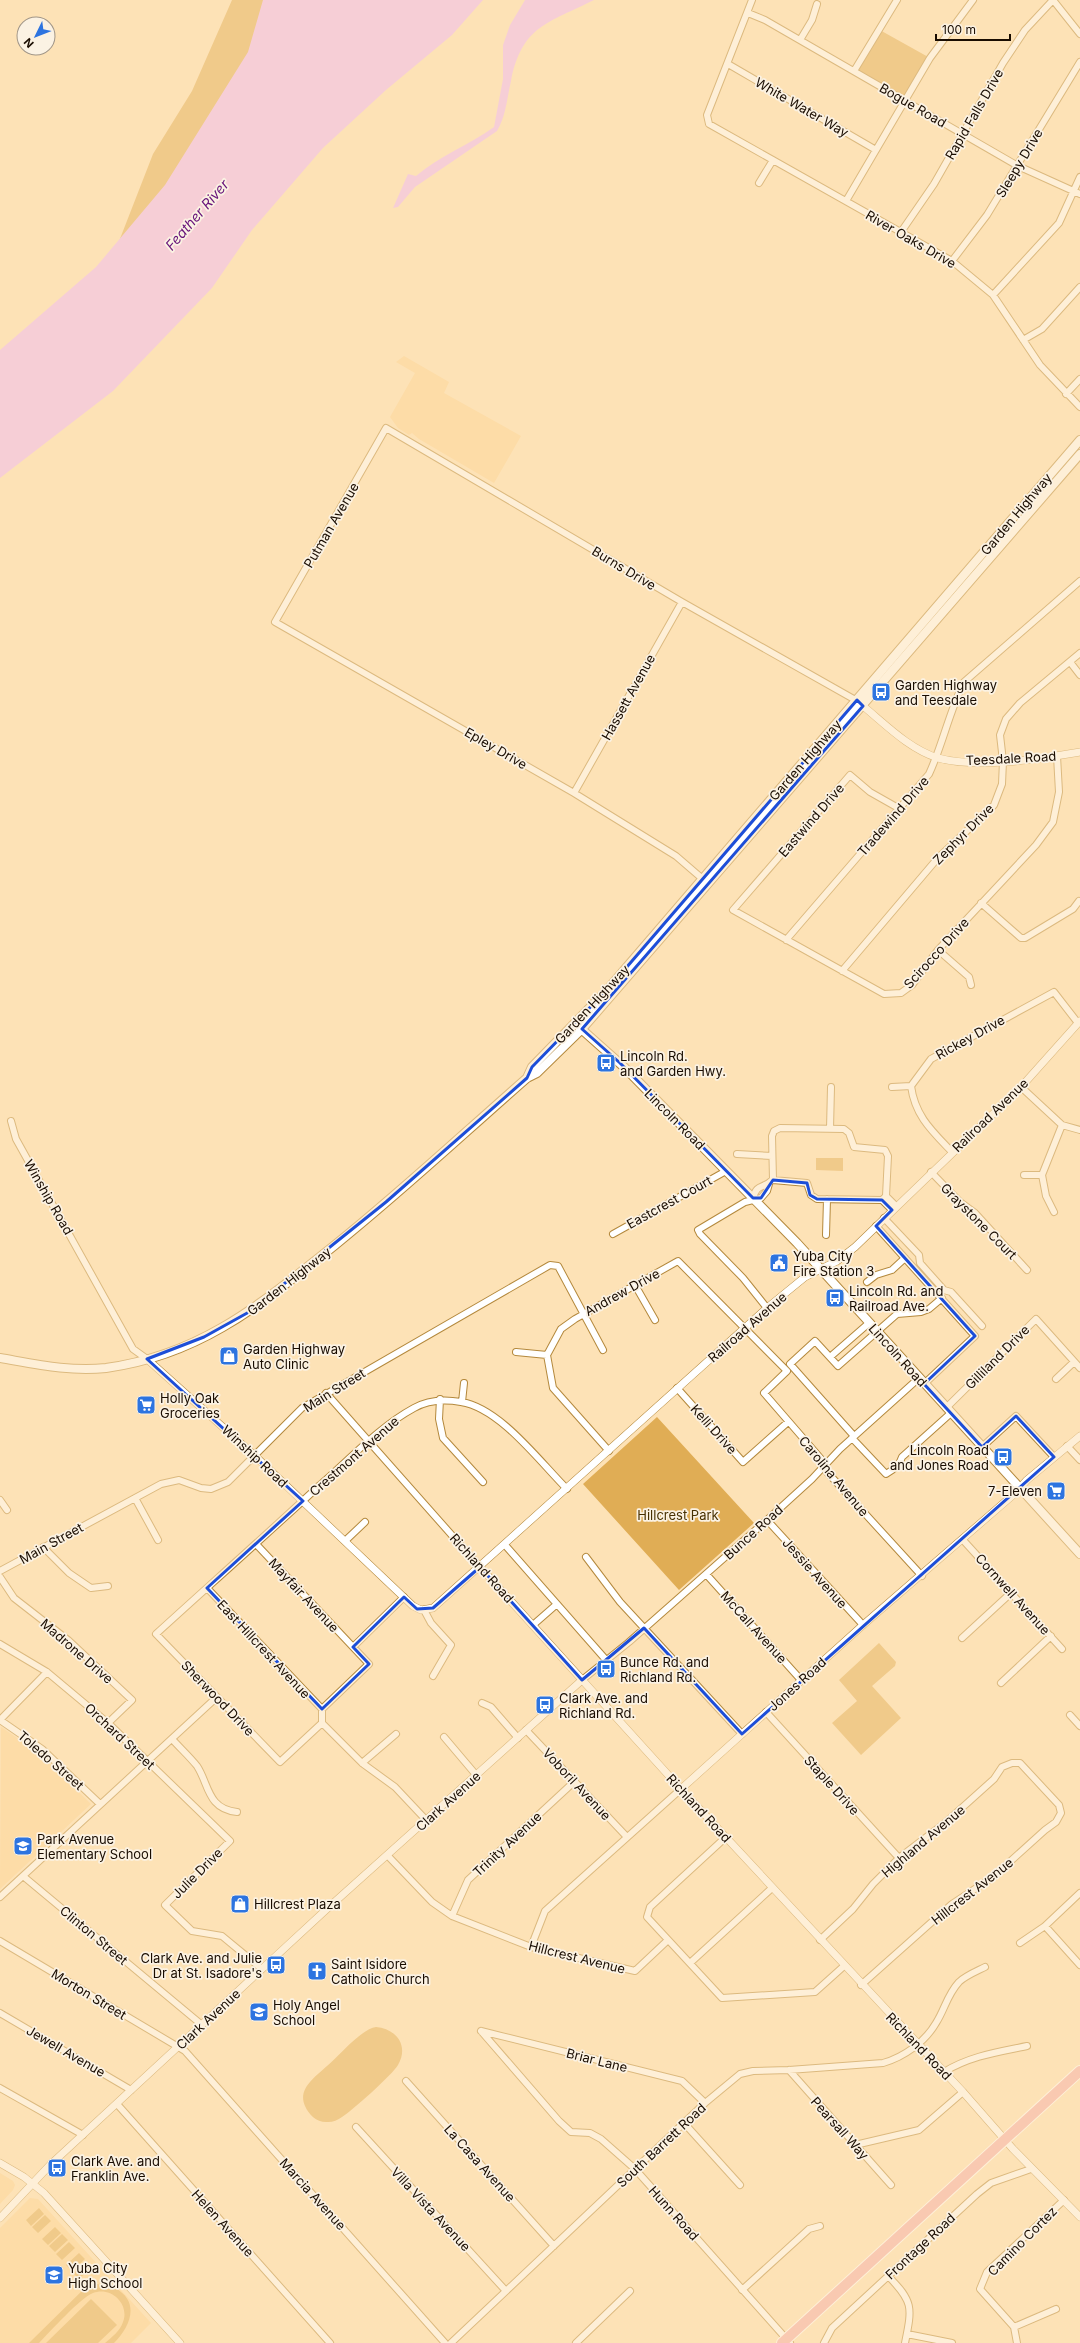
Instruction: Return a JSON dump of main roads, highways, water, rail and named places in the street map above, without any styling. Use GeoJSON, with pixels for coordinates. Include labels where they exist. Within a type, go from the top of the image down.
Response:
{"type":"FeatureCollection","features":[{"type":"Feature","properties":{"kind":"highway"},"geometry":{"type":"LineString","coordinates":[[786,2342],[1080,2071]]}},
{"type":"Feature","properties":{"kind":"main road","name":"Garden Highway"},"geometry":{"type":"LineString","coordinates":[[860,703],[1080,440]]}},
{"type":"Feature","properties":{"kind":"main road","name":"Garden Highway"},"geometry":{"type":"LineString","coordinates":[[0,1358],[75,1369],[104,1368],[147,1359],[204,1337],[256,1308],[371,1215],[527,1078],[537,1073],[579,1027],[860,703],[1080,454]]}},
{"type":"Feature","properties":{"kind":"main road","name":"Lincoln Road"},"geometry":{"type":"LineString","coordinates":[[579,1027],[620,1063],[821,1269],[1080,1554]]}},
{"type":"Feature","properties":{"kind":"water","name":"Feather River"},"geometry":{"type":"Polygon","coordinates":[[[263,0],[483,0],[452,35],[386,90],[323,148],[252,230],[212,288],[113,391],[0,478],[0,350],[96,267],[165,185],[248,52],[263,0]]]}},
{"type":"Feature","properties":{"kind":"water"},"geometry":{"type":"Polygon","coordinates":[[[525,0],[594,0],[551,21],[530,37],[522,48],[516,62],[504,113],[497,131],[415,187],[398,207],[393,208],[408,174],[416,176],[434,162],[494,127],[503,79],[503,45],[510,25],[525,0]]]}},
{"type":"Feature","properties":{"kind":"place","name":"Garden Highway and Teesdale"},"geometry":{"type":"Point","coordinates":[881,692]}},
{"type":"Feature","properties":{"kind":"place","name":"Lincoln Rd. and Garden Hwy."},"geometry":{"type":"Point","coordinates":[606,1063]}},
{"type":"Feature","properties":{"kind":"place","name":"Yuba City Fire Station 3"},"geometry":{"type":"Point","coordinates":[779,1263]}},
{"type":"Feature","properties":{"kind":"place","name":"Lincoln Rd. and Railroad Ave."},"geometry":{"type":"Point","coordinates":[835,1298]}},
{"type":"Feature","properties":{"kind":"place","name":"Garden Highway Auto Clinic"},"geometry":{"type":"Point","coordinates":[229,1356]}},
{"type":"Feature","properties":{"kind":"place","name":"Holly Oak Groceries"},"geometry":{"type":"Point","coordinates":[146,1405]}},
{"type":"Feature","properties":{"kind":"place","name":"Lincoln Road and Jones Road"},"geometry":{"type":"Point","coordinates":[1003,1457]}},
{"type":"Feature","properties":{"kind":"place","name":"7-Eleven"},"geometry":{"type":"Point","coordinates":[1056,1491]}},
{"type":"Feature","properties":{"kind":"place","name":"Bunce Rd. and Richland Rd."},"geometry":{"type":"Point","coordinates":[606,1669]}},
{"type":"Feature","properties":{"kind":"place","name":"Clark Ave. and Richland Rd."},"geometry":{"type":"Point","coordinates":[545,1705]}},
{"type":"Feature","properties":{"kind":"place","name":"Park Avenue Elementary School"},"geometry":{"type":"Point","coordinates":[23,1846]}},
{"type":"Feature","properties":{"kind":"place","name":"Hillcrest Plaza"},"geometry":{"type":"Point","coordinates":[240,1904]}},
{"type":"Feature","properties":{"kind":"place","name":"Clark Ave. and Julie Dr at St. Isadore's"},"geometry":{"type":"Point","coordinates":[276,1965]}},
{"type":"Feature","properties":{"kind":"place","name":"Saint Isidore Catholic Church"},"geometry":{"type":"Point","coordinates":[317,1971]}},
{"type":"Feature","properties":{"kind":"place","name":"Holy Angel School"},"geometry":{"type":"Point","coordinates":[259,2012]}},
{"type":"Feature","properties":{"kind":"place","name":"Clark Ave. and Franklin Ave."},"geometry":{"type":"Point","coordinates":[57,2168]}},
{"type":"Feature","properties":{"kind":"place","name":"Yuba City High School"},"geometry":{"type":"Point","coordinates":[54,2275]}},
{"type":"Feature","properties":{"kind":"park label","name":"Hillcrest Park"},"geometry":{"type":"Point","coordinates":[678,1515]}}]}
